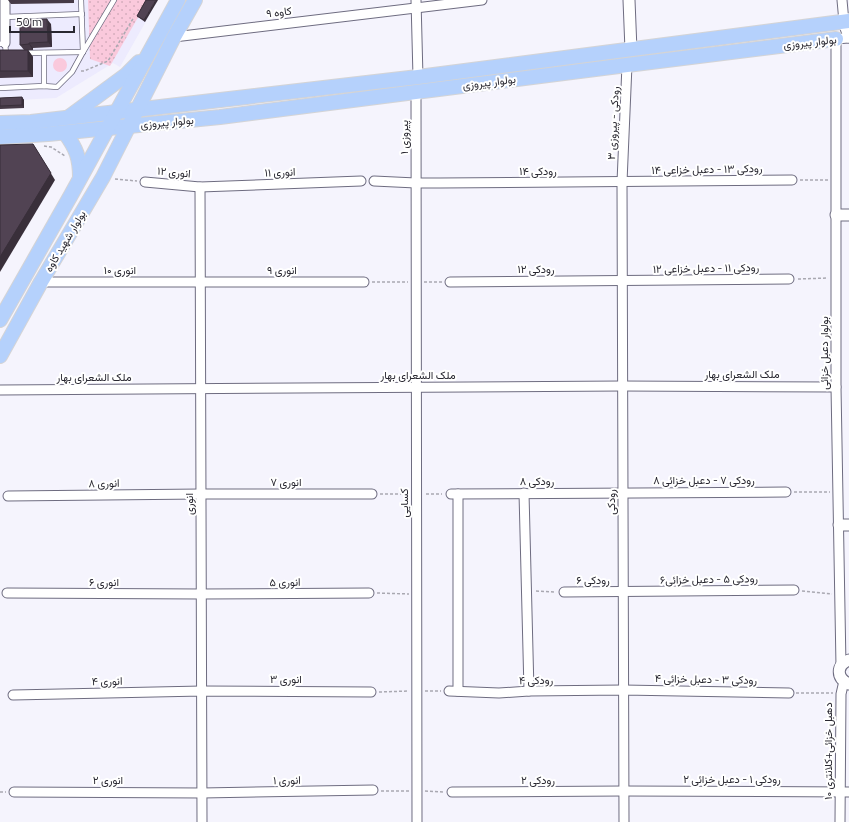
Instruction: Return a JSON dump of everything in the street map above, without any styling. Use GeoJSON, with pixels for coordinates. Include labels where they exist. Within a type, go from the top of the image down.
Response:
{"type":"FeatureCollection","features":[{"type":"Feature","properties":{"kind":"main road"},"geometry":{"type":"LineString","coordinates":[[0,123],[31,122],[116,112],[178,0]]}},
{"type":"Feature","properties":{"kind":"main road"},"geometry":{"type":"LineString","coordinates":[[137,110],[174,37],[195,0]]}},
{"type":"Feature","properties":{"kind":"main road","name":"بولوار پیروزی"},"geometry":{"type":"LineString","coordinates":[[116,112],[418,77],[846,22]]}},
{"type":"Feature","properties":{"kind":"main road","name":"بولوار پیروزی"},"geometry":{"type":"LineString","coordinates":[[107,129],[220,117],[845,38]]}},
{"type":"Feature","properties":{"kind":"main road"},"geometry":{"type":"LineString","coordinates":[[68,118],[126,75],[149,52]]}},
{"type":"Feature","properties":{"kind":"main road"},"geometry":{"type":"LineString","coordinates":[[151,81],[157,96],[170,106]]}},
{"type":"Feature","properties":{"kind":"main road","name":"بولوار شهید کاوه"},"geometry":{"type":"LineString","coordinates":[[0,356],[41,282],[103,177],[137,110]]}},
{"type":"Feature","properties":{"kind":"main road","name":"بولوار شهید کاوه"},"geometry":{"type":"LineString","coordinates":[[0,320],[116,112]]}},
{"type":"Feature","properties":{"kind":"main road"},"geometry":{"type":"LineString","coordinates":[[0,137],[107,129]]}},
{"type":"Feature","properties":{"kind":"main road"},"geometry":{"type":"LineString","coordinates":[[65,133],[72,142],[77,153],[80,165],[80,177]]}},
{"type":"Feature","properties":{"kind":"street"},"geometry":{"type":"LineString","coordinates":[[3,44],[5,0]]}},
{"type":"Feature","properties":{"kind":"street","name":"کاوه ۹"},"geometry":{"type":"LineString","coordinates":[[174,37],[416,4],[482,0]]}},
{"type":"Feature","properties":{"kind":"street"},"geometry":{"type":"LineString","coordinates":[[629,0],[631,50]]}},
{"type":"Feature","properties":{"kind":"street"},"geometry":{"type":"LineString","coordinates":[[842,0],[846,22],[845,38]]}},
{"type":"Feature","properties":{"kind":"street"},"geometry":{"type":"LineString","coordinates":[[416,4],[418,77]]}},
{"type":"Feature","properties":{"kind":"street","name":"بولوار دعبل خزائی"},"geometry":{"type":"LineString","coordinates":[[845,38],[836,180],[836,387],[838,492],[844,525],[840,595],[845,663]]}},
{"type":"Feature","properties":{"kind":"street","name":"رودکی - پیروزی ۳"},"geometry":{"type":"LineString","coordinates":[[622,182],[627,65]]}},
{"type":"Feature","properties":{"kind":"street","name":"پیروزی ۱"},"geometry":{"type":"LineString","coordinates":[[416,92],[416,183]]}},
{"type":"Feature","properties":{"kind":"street","name":"رودکی ۱۳ - دعبل خزاعی ۱۴"},"geometry":{"type":"LineString","coordinates":[[622,182],[792,180]]}},
{"type":"Feature","properties":{"kind":"street","name":"انوری ۱۱"},"geometry":{"type":"LineString","coordinates":[[200,187],[361,181]]}},
{"type":"Feature","properties":{"kind":"street","name":"رودکی ۱۴"},"geometry":{"type":"LineString","coordinates":[[374,181],[416,183],[622,182]]}},
{"type":"Feature","properties":{"kind":"street","name":"انوری ۱۲"},"geometry":{"type":"LineString","coordinates":[[145,182],[200,187]]}},
{"type":"Feature","properties":{"kind":"street","name":"رودکی"},"geometry":{"type":"LineString","coordinates":[[622,182],[624,822]]}},
{"type":"Feature","properties":{"kind":"street","name":"کسایی"},"geometry":{"type":"LineString","coordinates":[[416,183],[417,822]]}},
{"type":"Feature","properties":{"kind":"street","name":"انوری"},"geometry":{"type":"LineString","coordinates":[[200,187],[202,822]]}},
{"type":"Feature","properties":{"kind":"street"},"geometry":{"type":"LineString","coordinates":[[836,214],[849,215]]}},
{"type":"Feature","properties":{"kind":"street","name":"رودکی ۱۱ - دعبل خزاعی ۱۲"},"geometry":{"type":"LineString","coordinates":[[622,281],[789,279]]}},
{"type":"Feature","properties":{"kind":"street","name":"رودکی ۱۲"},"geometry":{"type":"LineString","coordinates":[[450,282],[622,281]]}},
{"type":"Feature","properties":{"kind":"street","name":"انوری ۱۰"},"geometry":{"type":"LineString","coordinates":[[41,282],[200,282]]}},
{"type":"Feature","properties":{"kind":"street","name":"انوری ۹"},"geometry":{"type":"LineString","coordinates":[[200,282],[364,282]]}},
{"type":"Feature","properties":{"kind":"street","name":"ملک الشعرای بهار"},"geometry":{"type":"LineString","coordinates":[[0,390],[622,386],[836,387]]}},
{"type":"Feature","properties":{"kind":"street","name":"رودکی ۷ - دعبل خزائی ۸"},"geometry":{"type":"LineString","coordinates":[[623,493],[786,492]]}},
{"type":"Feature","properties":{"kind":"street"},"geometry":{"type":"LineString","coordinates":[[524,493],[529,691]]}},
{"type":"Feature","properties":{"kind":"street","name":"رودکی ۸"},"geometry":{"type":"LineString","coordinates":[[454,692],[454,494],[623,493]]}},
{"type":"Feature","properties":{"kind":"street","name":"انوری ۷"},"geometry":{"type":"LineString","coordinates":[[201,494],[372,494]]}},
{"type":"Feature","properties":{"kind":"street","name":"انوری ۸"},"geometry":{"type":"LineString","coordinates":[[8,496],[201,494]]}},
{"type":"Feature","properties":{"kind":"street","name":"رودکی ۵ - دعبل خزائی۶"},"geometry":{"type":"LineString","coordinates":[[623,592],[794,590]]}},
{"type":"Feature","properties":{"kind":"street","name":"رودکی ۶"},"geometry":{"type":"LineString","coordinates":[[564,592],[623,592]]}},
{"type":"Feature","properties":{"kind":"street","name":"انوری ۶"},"geometry":{"type":"LineString","coordinates":[[7,593],[201,594]]}},
{"type":"Feature","properties":{"kind":"street","name":"انوری ۵"},"geometry":{"type":"LineString","coordinates":[[201,594],[369,593]]}},
{"type":"Feature","properties":{"kind":"street"},"geometry":{"type":"LineString","coordinates":[[845,663],[839,672],[840,676],[846,682]]}},
{"type":"Feature","properties":{"kind":"street","name":"دهبل خزائی+کلانتری ۱۰"},"geometry":{"type":"LineString","coordinates":[[840,822],[845,792],[841,694],[846,682]]}},
{"type":"Feature","properties":{"kind":"street","name":"رودکی ۴"},"geometry":{"type":"LineString","coordinates":[[454,692],[498,693],[529,691],[623,690]]}},
{"type":"Feature","properties":{"kind":"street","name":"رودکی ۳ - دعبل خزائی ۴"},"geometry":{"type":"LineString","coordinates":[[623,690],[789,692]]}},
{"type":"Feature","properties":{"kind":"street","name":"انوری ۳"},"geometry":{"type":"LineString","coordinates":[[202,691],[371,692]]}},
{"type":"Feature","properties":{"kind":"street","name":"انوری ۴"},"geometry":{"type":"LineString","coordinates":[[13,695],[202,691]]}},
{"type":"Feature","properties":{"kind":"street","name":"انوری ۱"},"geometry":{"type":"LineString","coordinates":[[202,793],[373,790]]}},
{"type":"Feature","properties":{"kind":"street","name":"رودکی ۱ - دعبل خزائی ۲"},"geometry":{"type":"LineString","coordinates":[[624,791],[845,792]]}},
{"type":"Feature","properties":{"kind":"street","name":"رودکی ۲"},"geometry":{"type":"LineString","coordinates":[[452,792],[624,791]]}},
{"type":"Feature","properties":{"kind":"street","name":"انوری ۲"},"geometry":{"type":"LineString","coordinates":[[14,792],[202,793]]}},
{"type":"Feature","properties":{"kind":"lane"},"geometry":{"type":"LineString","coordinates":[[81,0],[83,52]]}},
{"type":"Feature","properties":{"kind":"lane"},"geometry":{"type":"LineString","coordinates":[[0,88],[44,86],[57,87],[72,72],[114,0]]}},
{"type":"Feature","properties":{"kind":"lane"},"geometry":{"type":"LineString","coordinates":[[5,17],[82,14]]}},
{"type":"Feature","properties":{"kind":"lane"},"geometry":{"type":"LineString","coordinates":[[3,44],[6,54],[13,53]]}},
{"type":"Feature","properties":{"kind":"lane"},"geometry":{"type":"LineString","coordinates":[[21,53],[83,52]]}},
{"type":"Feature","properties":{"kind":"lane"},"geometry":{"type":"LineString","coordinates":[[44,53],[44,86]]}},
{"type":"Feature","properties":{"kind":"path"},"geometry":{"type":"LineString","coordinates":[[72,72],[84,71],[108,61],[134,17]]}},
{"type":"Feature","properties":{"kind":"path"},"geometry":{"type":"LineString","coordinates":[[39,146],[51,148],[66,157]]}},
{"type":"Feature","properties":{"kind":"path"},"geometry":{"type":"LineString","coordinates":[[103,177],[145,182]]}},
{"type":"Feature","properties":{"kind":"path"},"geometry":{"type":"LineString","coordinates":[[792,180],[836,180]]}},
{"type":"Feature","properties":{"kind":"path"},"geometry":{"type":"LineString","coordinates":[[789,279],[836,278]]}},
{"type":"Feature","properties":{"kind":"path"},"geometry":{"type":"LineString","coordinates":[[786,492],[838,492]]}},
{"type":"Feature","properties":{"kind":"path"},"geometry":{"type":"LineString","coordinates":[[794,590],[840,595]]}},
{"type":"Feature","properties":{"kind":"path"},"geometry":{"type":"LineString","coordinates":[[526,591],[564,592]]}},
{"type":"Feature","properties":{"kind":"path"},"geometry":{"type":"LineString","coordinates":[[369,593],[417,595]]}},
{"type":"Feature","properties":{"kind":"path"},"geometry":{"type":"LineString","coordinates":[[789,692],[841,694]]}},
{"type":"Feature","properties":{"kind":"shaded area"},"geometry":{"type":"Polygon","coordinates":[[[0,0],[158,0],[120,67],[113,63],[56,98],[0,101],[0,0]]]}},
{"type":"Feature","properties":{"kind":"shaded area"},"geometry":{"type":"Polygon","coordinates":[[[88,0],[148,0],[110,66],[90,59],[88,0]]]}},
{"type":"Feature","properties":{"kind":"shaded area"},"geometry":{"type":"Polygon","coordinates":[[[57,58],[63,58],[67,62],[67,68],[63,72],[57,72],[53,68],[53,62],[57,58]]]}},
{"type":"Feature","properties":{"kind":"building"},"geometry":{"type":"Polygon","coordinates":[[[146,0],[156,0],[144,20],[137,16],[146,0]]]}},
{"type":"Feature","properties":{"kind":"building"},"geometry":{"type":"Polygon","coordinates":[[[47,19],[48,42],[20,45],[20,20],[47,19]]]}},
{"type":"Feature","properties":{"kind":"building"},"geometry":{"type":"Polygon","coordinates":[[[0,50],[28,50],[28,71],[0,71],[0,50]]]}},
{"type":"Feature","properties":{"kind":"building"},"geometry":{"type":"Polygon","coordinates":[[[22,97],[22,105],[0,106],[0,98],[22,97]]]}},
{"type":"Feature","properties":{"kind":"building"},"geometry":{"type":"Polygon","coordinates":[[[33,144],[51,173],[0,257],[0,145],[33,144]]]}}]}
